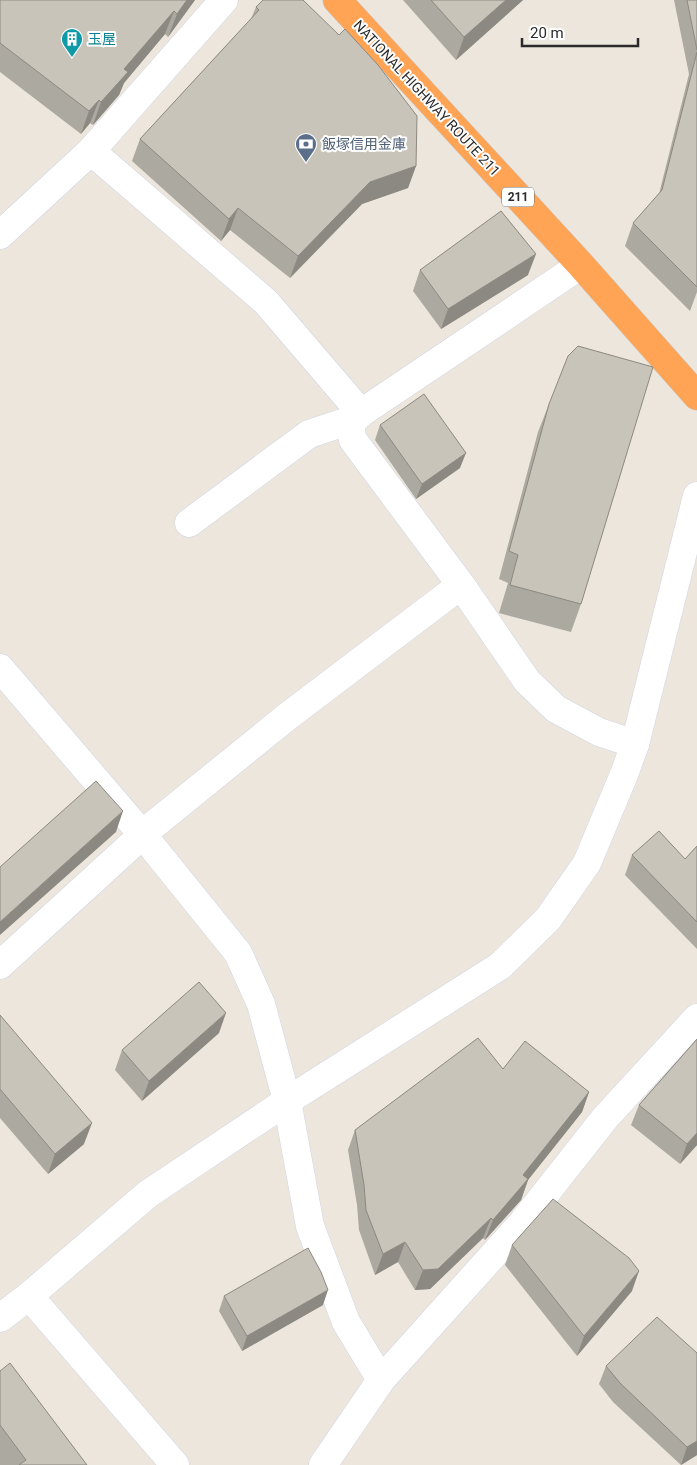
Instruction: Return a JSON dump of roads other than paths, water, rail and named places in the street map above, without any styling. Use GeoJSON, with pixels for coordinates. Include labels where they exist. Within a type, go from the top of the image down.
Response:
{"type":"FeatureCollection","features":[{"type":"Feature","properties":{"kind":"highway","name":"NATIONAL HIGHWAY ROUTE 211"},"geometry":{"type":"LineString","coordinates":[[337,0],[581,265],[697,396]]}},
{"type":"Feature","properties":{"kind":"street"},"geometry":{"type":"LineString","coordinates":[[0,235],[91,151],[224,0]]}},
{"type":"Feature","properties":{"kind":"street"},"geometry":{"type":"LineString","coordinates":[[91,151],[266,302],[357,416]]}},
{"type":"Feature","properties":{"kind":"street"},"geometry":{"type":"LineString","coordinates":[[189,523],[309,434],[357,416],[581,265]]}},
{"type":"Feature","properties":{"kind":"street"},"geometry":{"type":"LineString","coordinates":[[357,416],[350,431],[353,440],[460,585],[527,681],[556,709],[599,732],[635,744]]}},
{"type":"Feature","properties":{"kind":"street"},"geometry":{"type":"LineString","coordinates":[[0,1318],[29,1296],[148,1194],[287,1101],[500,966],[548,919],[587,863],[635,744],[697,496]]}},
{"type":"Feature","properties":{"kind":"street"},"geometry":{"type":"LineString","coordinates":[[0,964],[142,834],[288,716],[460,585]]}},
{"type":"Feature","properties":{"kind":"street"},"geometry":{"type":"LineString","coordinates":[[0,668],[142,834],[238,953],[261,1004],[287,1101],[310,1226],[346,1322],[381,1380]]}},
{"type":"Feature","properties":{"kind":"street"},"geometry":{"type":"LineString","coordinates":[[323,1465],[381,1380],[523,1222],[605,1118],[697,1018]]}},
{"type":"Feature","properties":{"kind":"street"},"geometry":{"type":"LineString","coordinates":[[29,1296],[175,1465]]}},
{"type":"Feature","properties":{"kind":"place","name":"玉屋"},"geometry":{"type":"Point","coordinates":[72,58]}},
{"type":"Feature","properties":{"kind":"place","name":"飯塚信用金庫"},"geometry":{"type":"Point","coordinates":[306,163]}}]}
